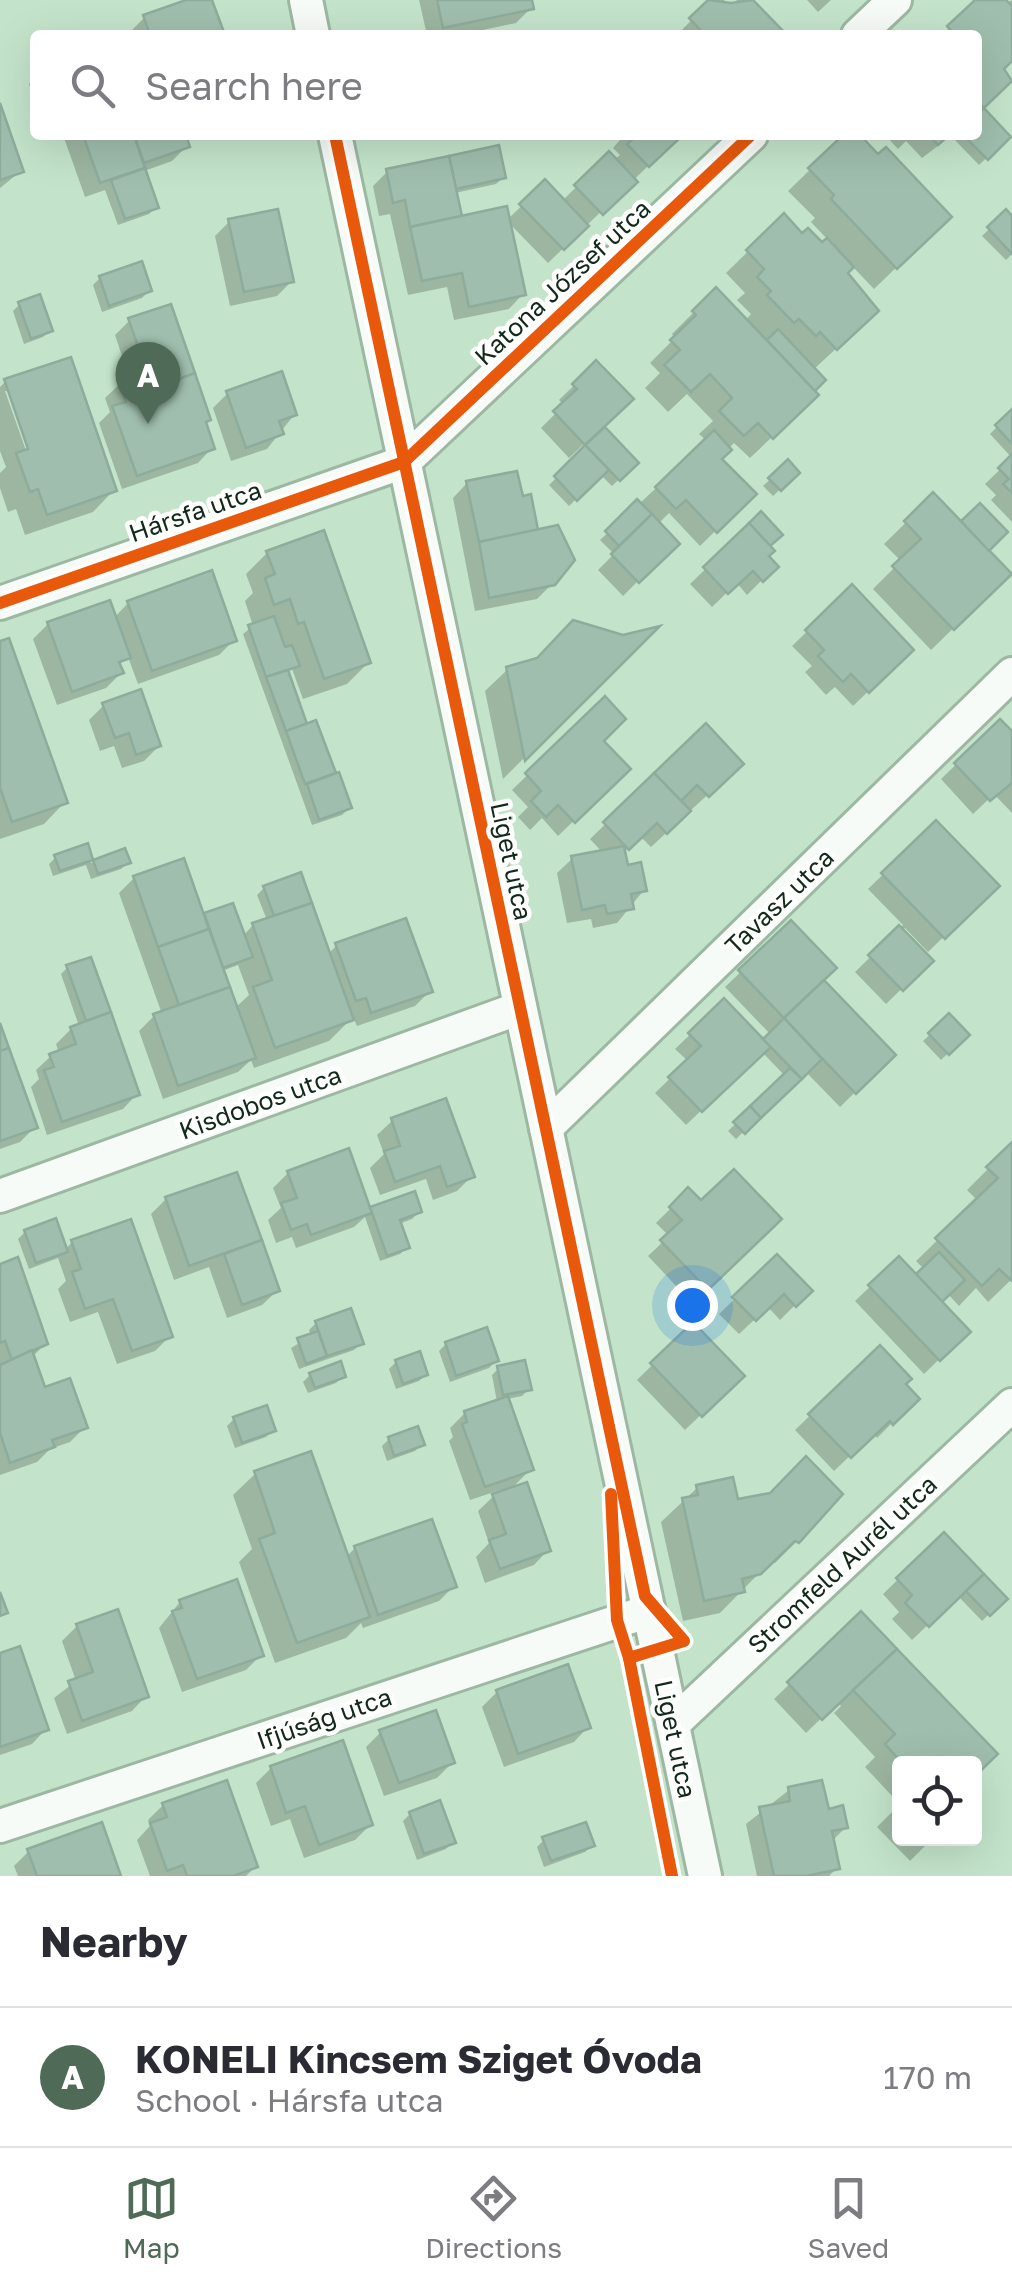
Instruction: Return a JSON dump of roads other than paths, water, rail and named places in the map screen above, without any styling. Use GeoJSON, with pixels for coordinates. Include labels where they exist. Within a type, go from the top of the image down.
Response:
{"type":"FeatureCollection","features":[{"type":"Feature","properties":{"kind":"street"},"geometry":{"type":"LineString","coordinates":[[306,0],[312,30]]}},
{"type":"Feature","properties":{"kind":"street"},"geometry":{"type":"LineString","coordinates":[[863,30],[895,0]]}},
{"type":"Feature","properties":{"kind":"street","name":"Liget utca"},"geometry":{"type":"LineString","coordinates":[[335,140],[705,1876]]}},
{"type":"Feature","properties":{"kind":"street","name":"Katona József utca"},"geometry":{"type":"LineString","coordinates":[[404,462],[747,140]]}},
{"type":"Feature","properties":{"kind":"street","name":"Hársfa utca"},"geometry":{"type":"LineString","coordinates":[[0,603],[404,462]]}},
{"type":"Feature","properties":{"kind":"street","name":"Tavasz utca"},"geometry":{"type":"LineString","coordinates":[[546,1128],[1012,674]]}},
{"type":"Feature","properties":{"kind":"street","name":"Kisdobos utca"},"geometry":{"type":"LineString","coordinates":[[0,1196],[520,1008]]}},
{"type":"Feature","properties":{"kind":"street","name":"Stromfeld Aurél utca"},"geometry":{"type":"LineString","coordinates":[[673,1724],[1012,1405]]}},
{"type":"Feature","properties":{"kind":"street","name":"Ifjúság utca"},"geometry":{"type":"LineString","coordinates":[[0,1826],[649,1610]]}},
{"type":"Feature","properties":{"kind":"place","name":"KONELI Kincsem Sziget Óvoda"},"geometry":{"type":"Point","coordinates":[148,424]}}]}
